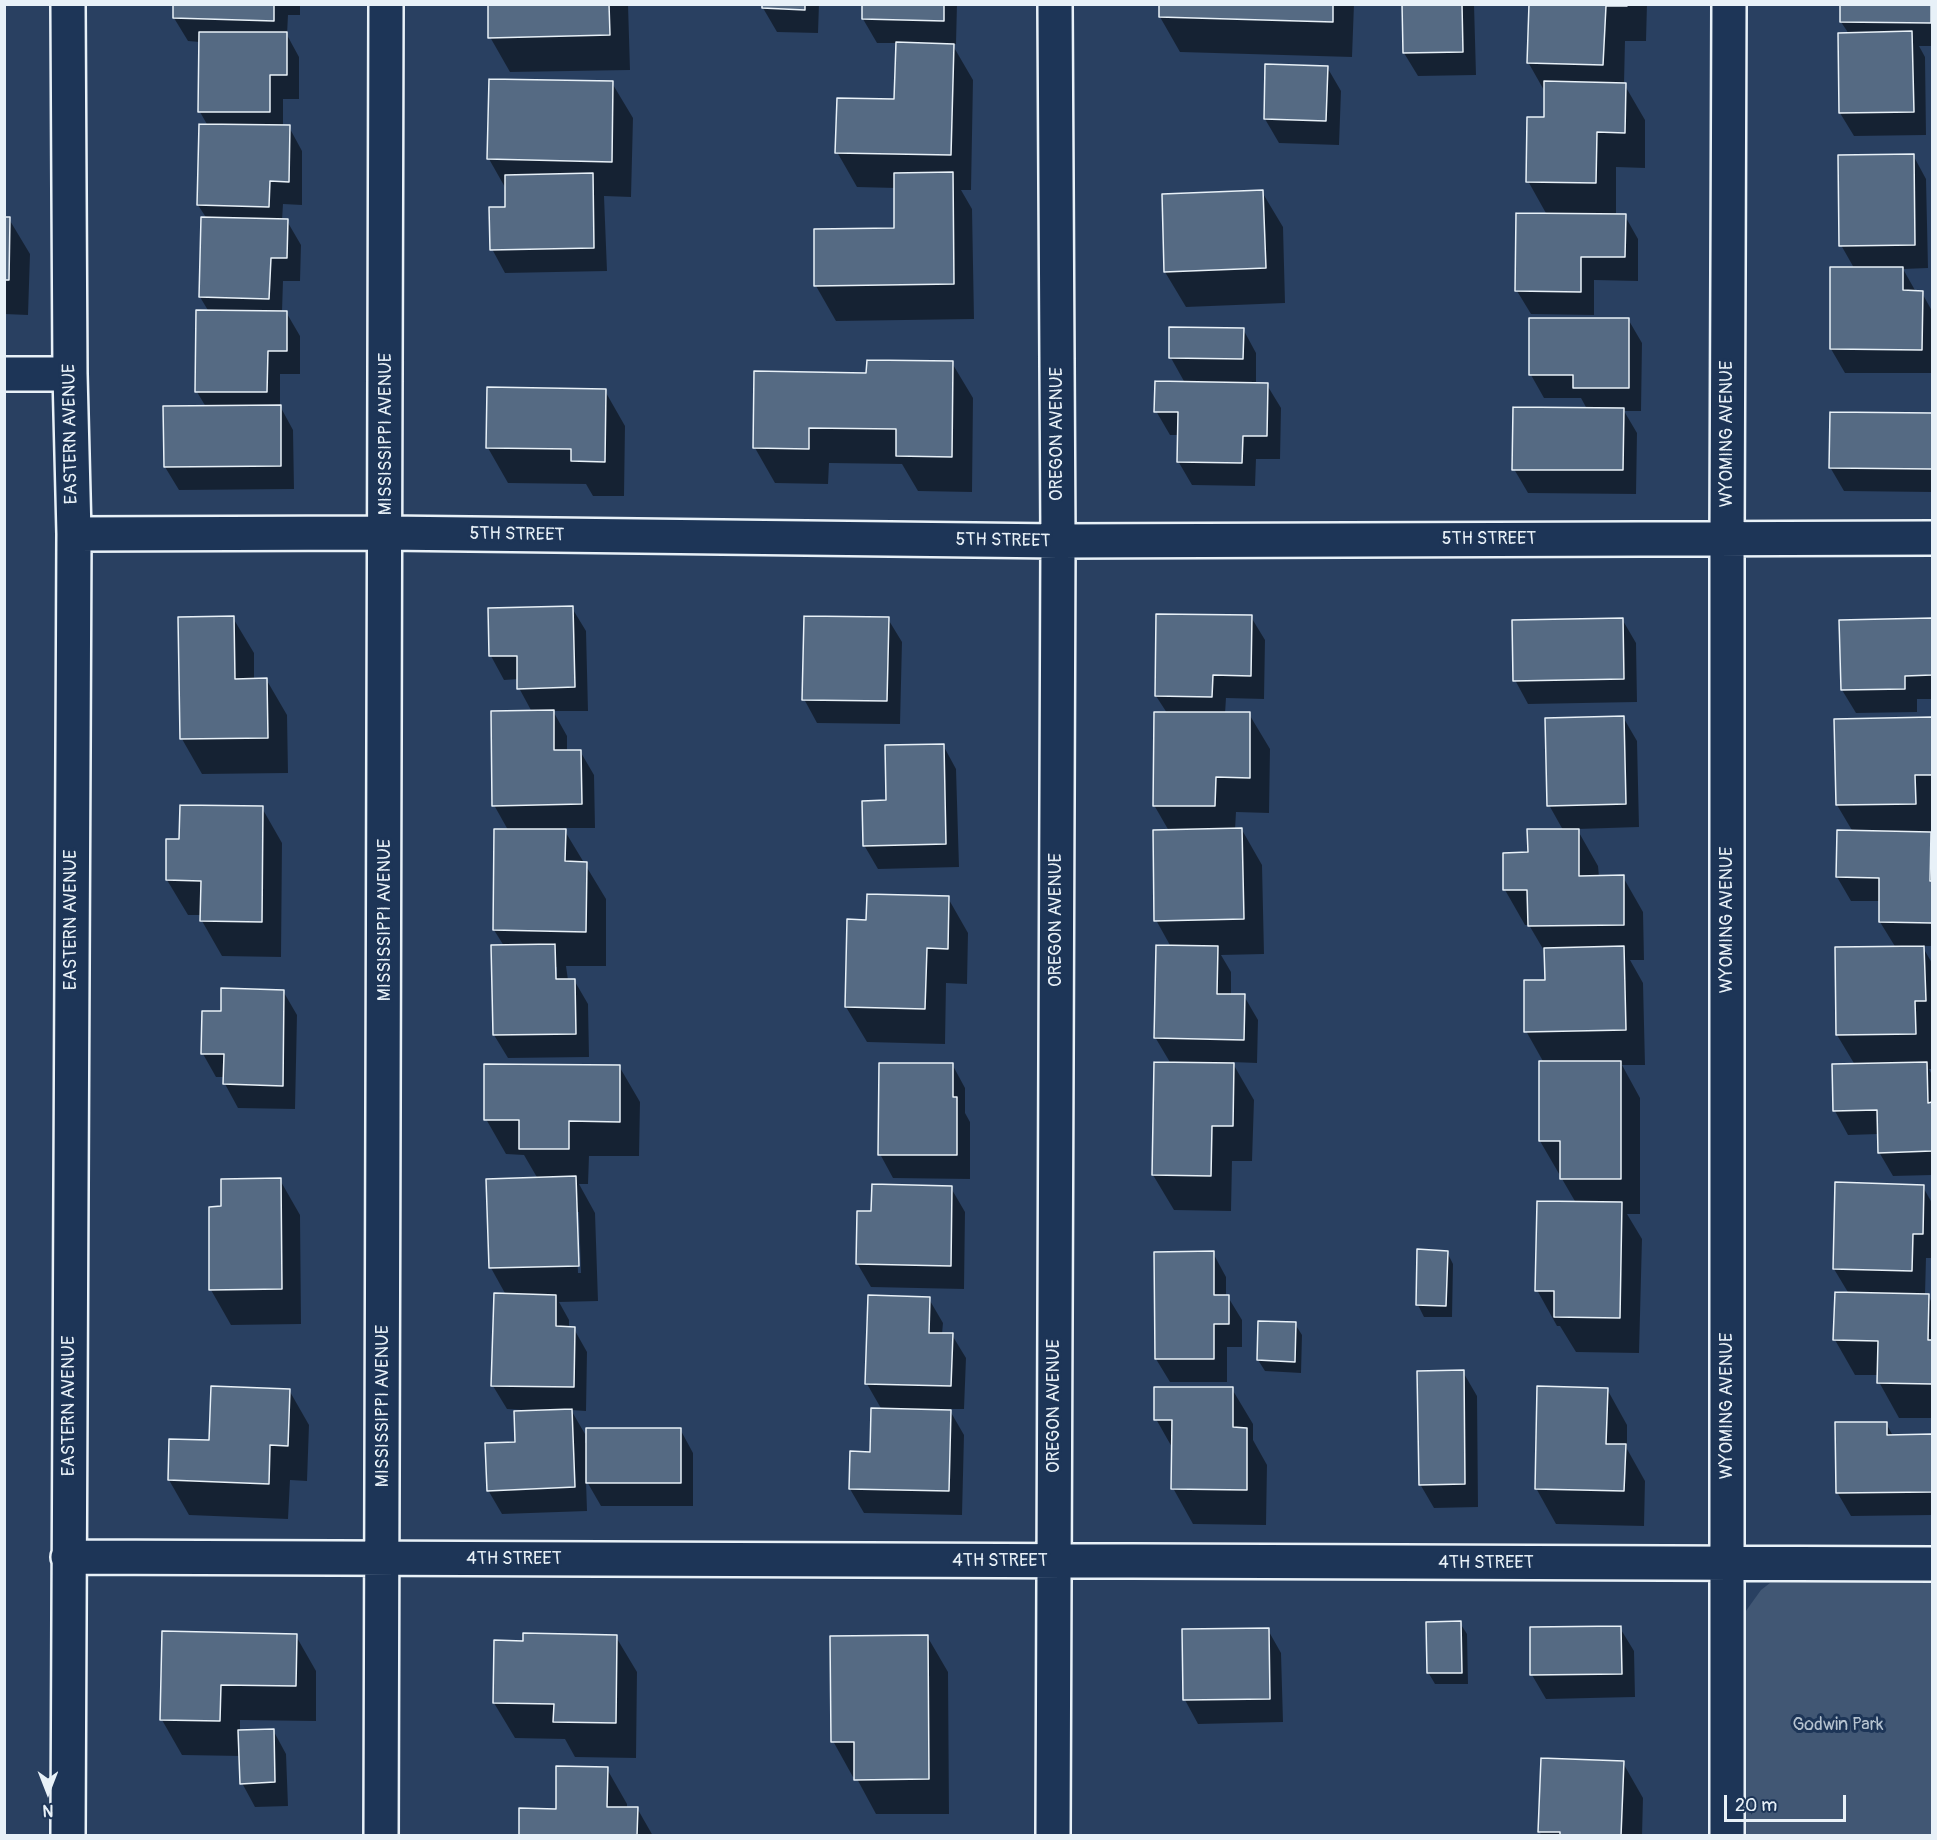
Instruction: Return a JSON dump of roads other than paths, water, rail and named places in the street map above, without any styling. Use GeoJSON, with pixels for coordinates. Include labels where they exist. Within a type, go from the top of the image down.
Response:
{"type":"FeatureCollection","features":[{"type":"Feature","properties":{"kind":"street","name":"EASTERN AVENUE"},"geometry":{"type":"LineString","coordinates":[[68,4],[70,374],[74,534],[68,1836]]}},
{"type":"Feature","properties":{"kind":"street","name":"MISSISSIPPI AVENUE"},"geometry":{"type":"LineString","coordinates":[[381,1836],[386,4]]}},
{"type":"Feature","properties":{"kind":"street","name":"OREGON AVENUE"},"geometry":{"type":"LineString","coordinates":[[1053,1836],[1058,541],[1055,4]]}},
{"type":"Feature","properties":{"kind":"street","name":"WYOMING AVENUE"},"geometry":{"type":"LineString","coordinates":[[1727,1836],[1729,4]]}},
{"type":"Feature","properties":{"kind":"street"},"geometry":{"type":"LineString","coordinates":[[4,374],[70,374]]}},
{"type":"Feature","properties":{"kind":"street","name":"5TH STREET"},"geometry":{"type":"LineString","coordinates":[[74,534],[386,533],[1058,541],[1932,538]]}},
{"type":"Feature","properties":{"kind":"street","name":"4TH STREET"},"geometry":{"type":"LineString","coordinates":[[68,1557],[1932,1564]]}},
{"type":"Feature","properties":{"kind":"park label","name":"Godwin Park"},"geometry":{"type":"Point","coordinates":[1838,1725]}}]}
